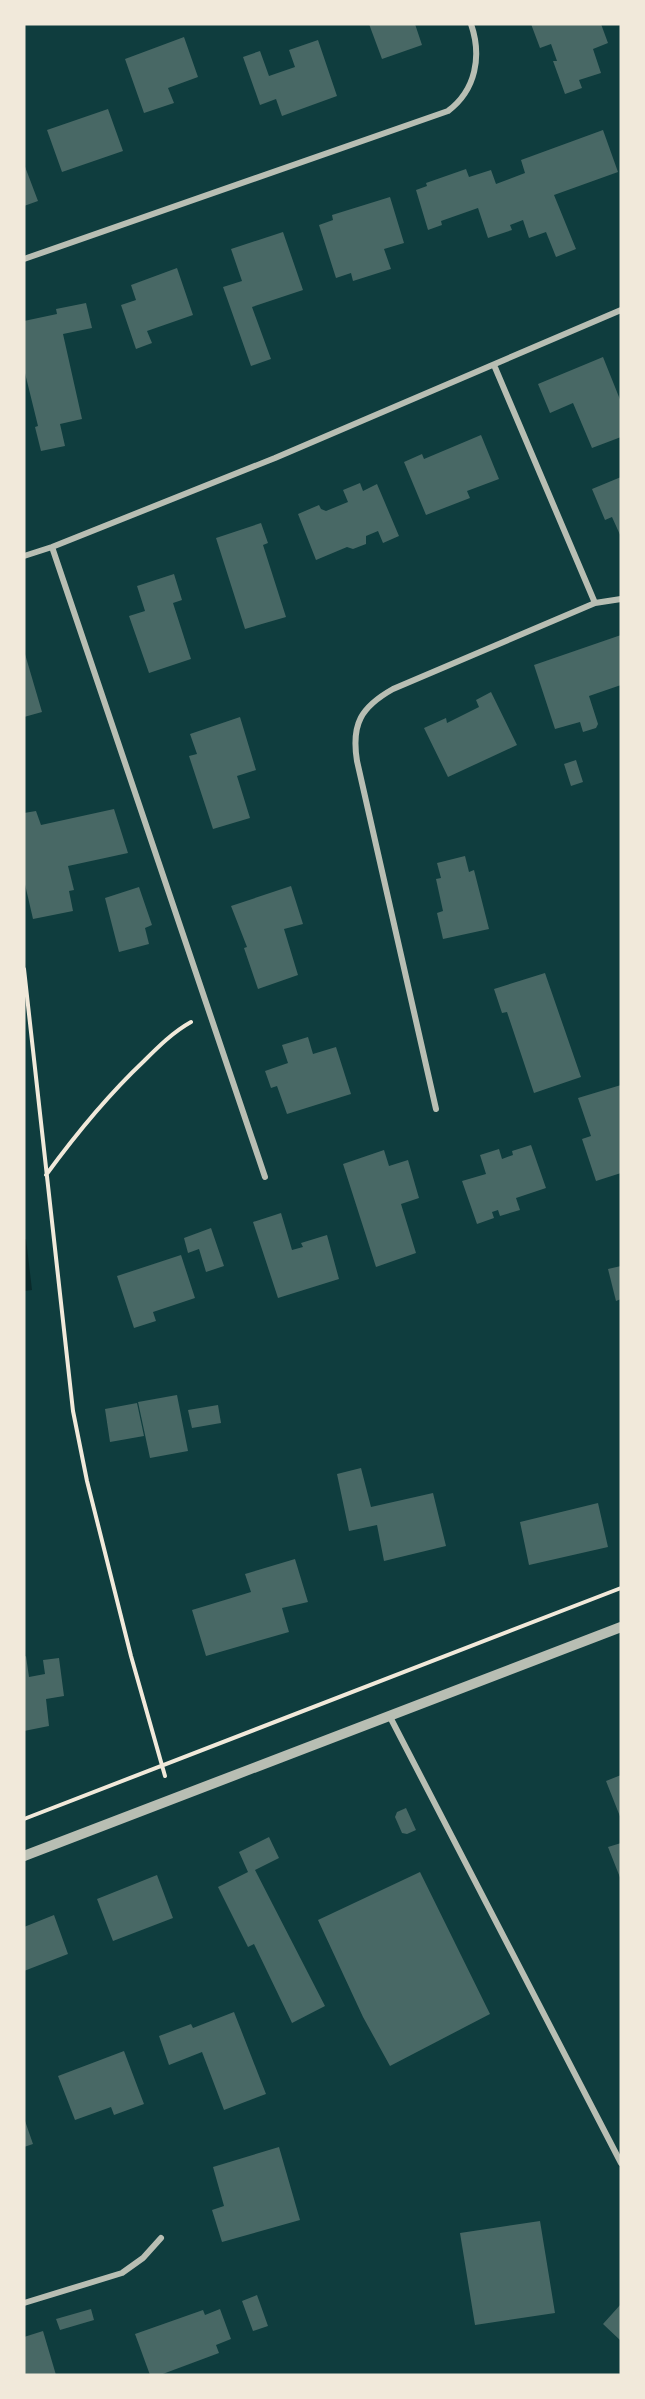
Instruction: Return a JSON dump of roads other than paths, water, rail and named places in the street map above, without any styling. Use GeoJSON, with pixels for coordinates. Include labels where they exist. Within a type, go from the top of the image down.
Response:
{"type":"FeatureCollection","features":[{"type":"Feature","properties":{"kind":"street"},"geometry":{"type":"LineString","coordinates":[[24,259],[448,111],[465,93],[475,71],[477,46],[471,24]]}},
{"type":"Feature","properties":{"kind":"street"},"geometry":{"type":"LineString","coordinates":[[24,556],[52,547],[274,458],[621,310]]}},
{"type":"Feature","properties":{"kind":"street"},"geometry":{"type":"LineString","coordinates":[[494,365],[595,603]]}},
{"type":"Feature","properties":{"kind":"street"},"geometry":{"type":"LineString","coordinates":[[52,547],[266,1177]]}},
{"type":"Feature","properties":{"kind":"street"},"geometry":{"type":"LineString","coordinates":[[436,1109],[357,761],[354,738],[356,729],[365,710],[372,702],[393,689],[595,603],[621,599]]}},
{"type":"Feature","properties":{"kind":"street"},"geometry":{"type":"LineString","coordinates":[[24,1856],[621,1627]]}},
{"type":"Feature","properties":{"kind":"street"},"geometry":{"type":"LineString","coordinates":[[389,1715],[621,2163]]}},
{"type":"Feature","properties":{"kind":"street"},"geometry":{"type":"LineString","coordinates":[[24,2303],[122,2273],[143,2258],[161,2238]]}},
{"type":"Feature","properties":{"kind":"water"},"geometry":{"type":"Polygon","coordinates":[[[26,1239],[32,1290],[24,1291],[24,1240],[26,1239]]]}}]}
